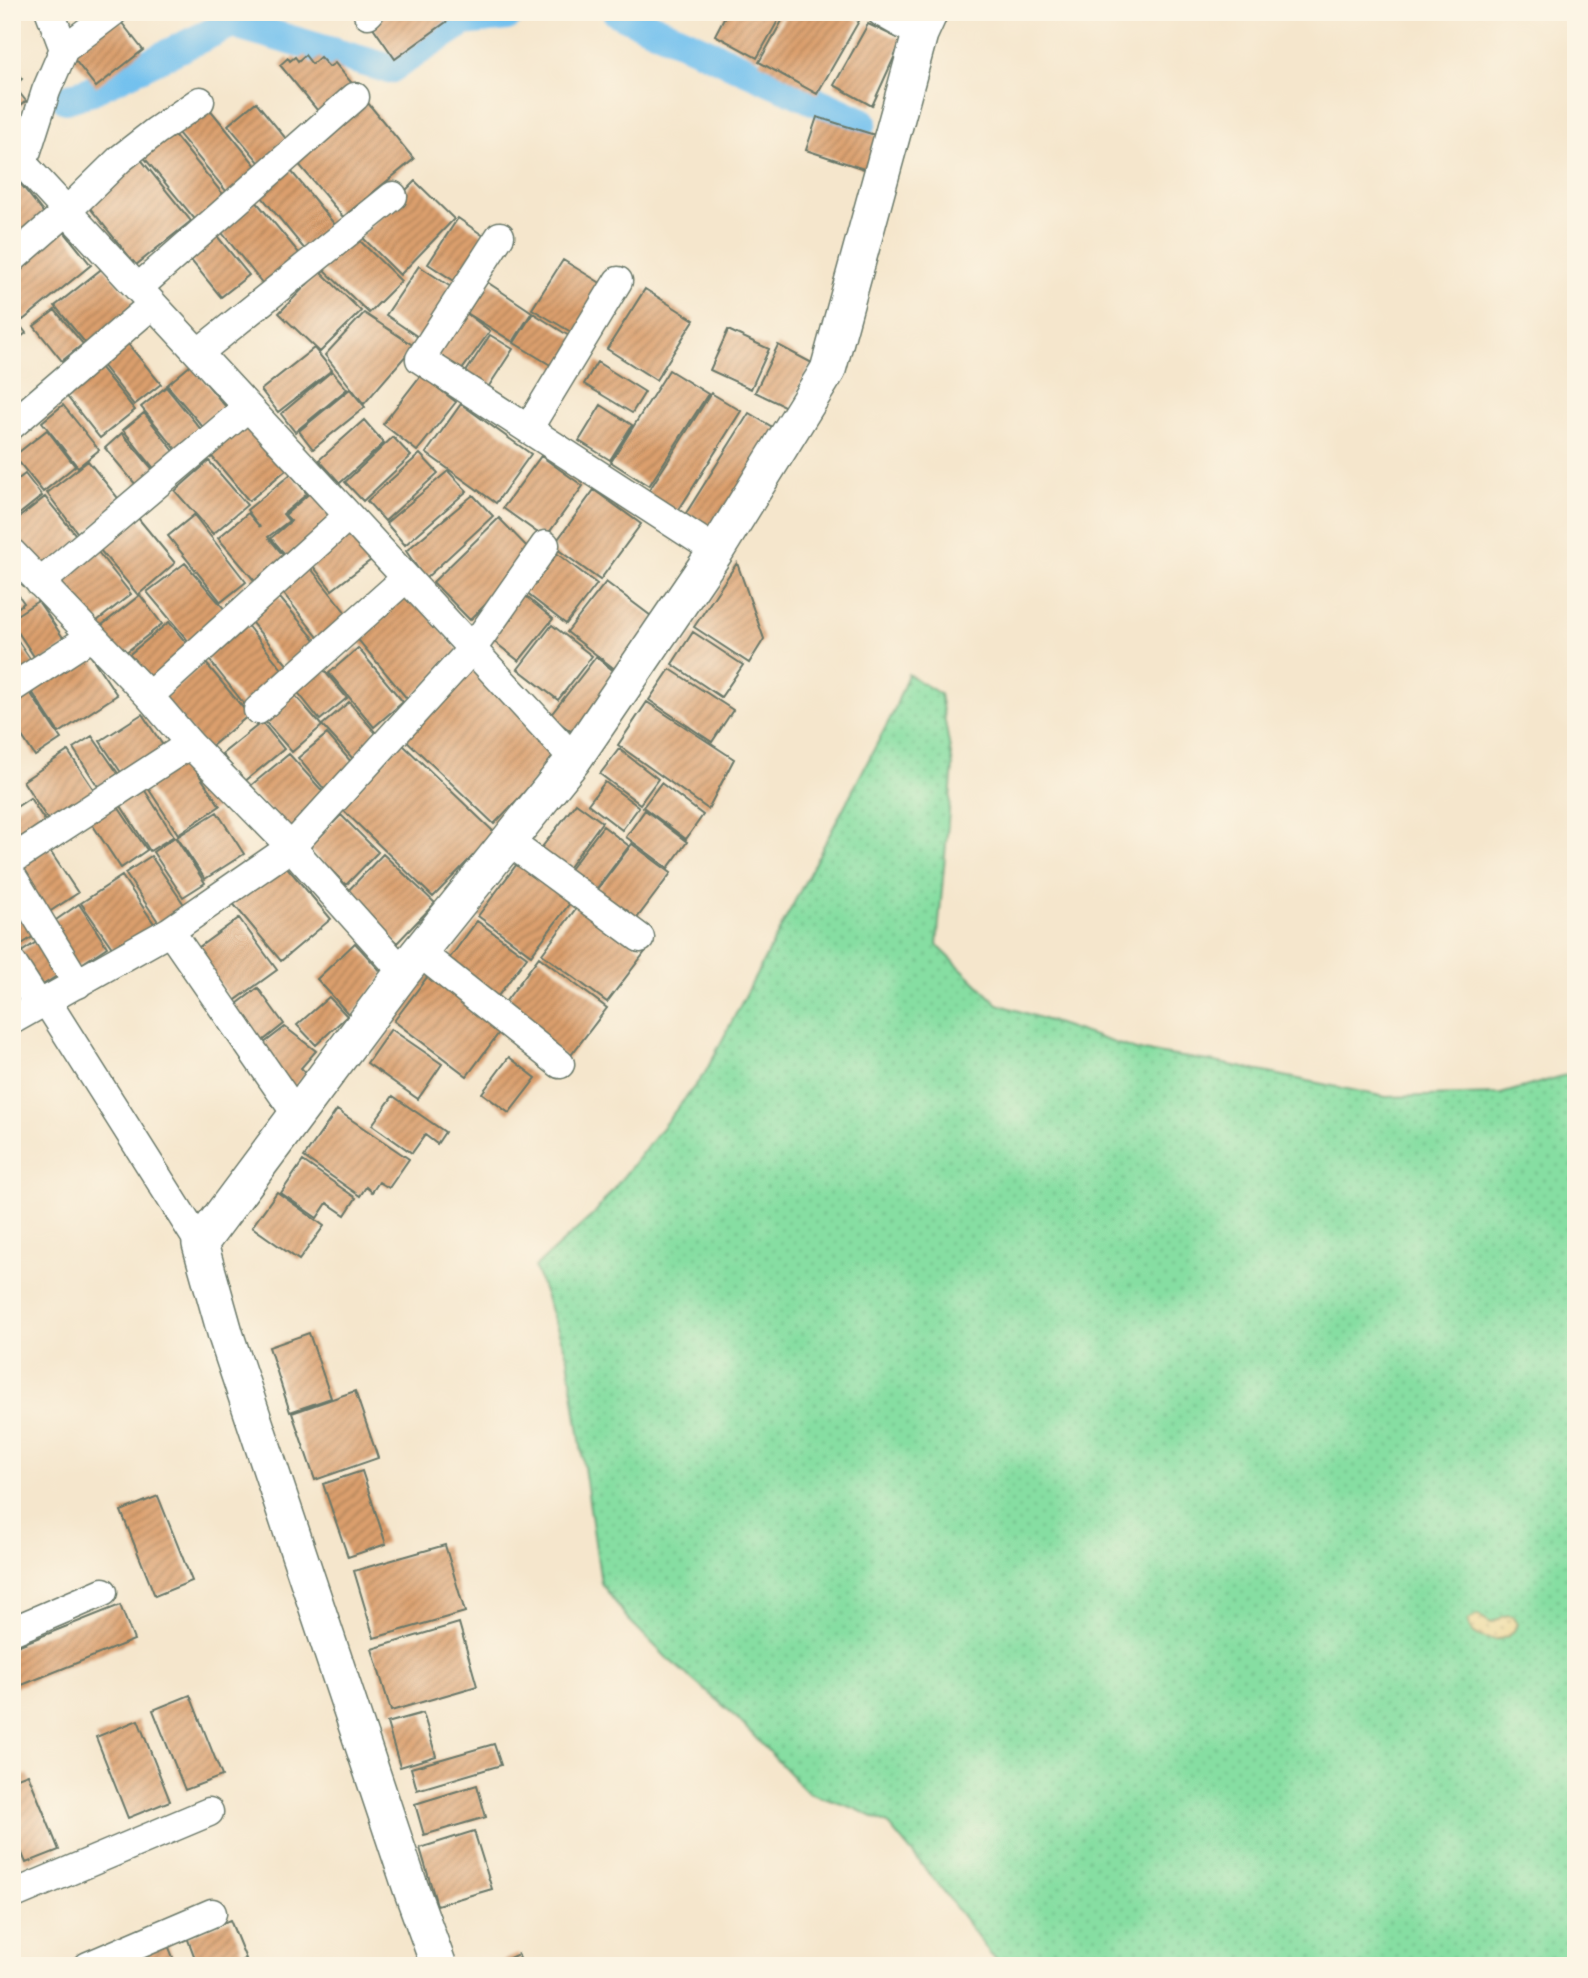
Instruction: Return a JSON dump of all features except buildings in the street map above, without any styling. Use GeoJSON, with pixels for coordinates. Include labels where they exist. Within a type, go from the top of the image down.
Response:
{"type":"FeatureCollection","features":[{"type":"Feature","properties":{"kind":"street"},"geometry":{"type":"LineString","coordinates":[[50,12],[64,49]]}},
{"type":"Feature","properties":{"kind":"street"},"geometry":{"type":"LineString","coordinates":[[113,12],[64,49],[18,158],[574,760]]}},
{"type":"Feature","properties":{"kind":"street"},"geometry":{"type":"LineString","coordinates":[[200,1244],[411,962],[574,760],[716,551],[828,370],[925,23],[881,12]]}},
{"type":"Feature","properties":{"kind":"street"},"geometry":{"type":"LineString","coordinates":[[12,425],[355,97]]}},
{"type":"Feature","properties":{"kind":"street"},"geometry":{"type":"LineString","coordinates":[[12,259],[67,211],[120,159],[200,102]]}},
{"type":"Feature","properties":{"kind":"street"},"geometry":{"type":"LineString","coordinates":[[198,353],[393,196]]}},
{"type":"Feature","properties":{"kind":"street"},"geometry":{"type":"LineString","coordinates":[[500,236],[420,359],[716,551]]}},
{"type":"Feature","properties":{"kind":"street"},"geometry":{"type":"LineString","coordinates":[[527,429],[618,281]]}},
{"type":"Feature","properties":{"kind":"street"},"geometry":{"type":"LineString","coordinates":[[40,583],[248,407]]}},
{"type":"Feature","properties":{"kind":"street"},"geometry":{"type":"LineString","coordinates":[[149,696],[348,516]]}},
{"type":"Feature","properties":{"kind":"street"},"geometry":{"type":"LineString","coordinates":[[12,1020],[170,932],[291,847],[472,649],[545,545]]}},
{"type":"Feature","properties":{"kind":"street"},"geometry":{"type":"LineString","coordinates":[[12,553],[149,696],[190,744],[291,847],[411,962],[560,1064]]}},
{"type":"Feature","properties":{"kind":"street"},"geometry":{"type":"LineString","coordinates":[[258,710],[407,578]]}},
{"type":"Feature","properties":{"kind":"street"},"geometry":{"type":"LineString","coordinates":[[12,688],[92,636]]}},
{"type":"Feature","properties":{"kind":"street"},"geometry":{"type":"LineString","coordinates":[[12,860],[190,744]]}},
{"type":"Feature","properties":{"kind":"street"},"geometry":{"type":"LineString","coordinates":[[508,841],[640,939]]}},
{"type":"Feature","properties":{"kind":"street"},"geometry":{"type":"LineString","coordinates":[[12,876],[78,984]]}},
{"type":"Feature","properties":{"kind":"street"},"geometry":{"type":"LineString","coordinates":[[170,932],[297,1115]]}},
{"type":"Feature","properties":{"kind":"street"},"geometry":{"type":"LineString","coordinates":[[12,963],[43,1003],[200,1244],[226,1336],[439,1966]]}},
{"type":"Feature","properties":{"kind":"street"},"geometry":{"type":"LineString","coordinates":[[12,1631],[103,1592]]}},
{"type":"Feature","properties":{"kind":"street"},"geometry":{"type":"LineString","coordinates":[[12,1895],[209,1812]]}},
{"type":"Feature","properties":{"kind":"street"},"geometry":{"type":"LineString","coordinates":[[88,1966],[212,1913]]}},
{"type":"Feature","properties":{"kind":"green space"},"geometry":{"type":"Polygon","coordinates":[[[908,674],[940,694],[953,766],[937,945],[998,1004],[1136,1050],[1215,1062],[1386,1097],[1501,1094],[1576,1072],[1576,1966],[1004,1966],[990,1953],[888,1824],[854,1808],[808,1793],[733,1714],[667,1658],[627,1618],[601,1583],[568,1358],[535,1267],[593,1215],[705,1073],[893,713],[908,674]]]}},
{"type":"Feature","properties":{"kind":"sand"},"geometry":{"type":"Polygon","coordinates":[[[1478,1615],[1491,1623],[1509,1615],[1513,1616],[1517,1624],[1512,1633],[1505,1637],[1484,1638],[1469,1626],[1468,1620],[1478,1615]]]}},
{"type":"Feature","properties":{"kind":"waterway"},"geometry":{"type":"LineString","coordinates":[[66,99],[88,92],[232,23],[390,69],[464,21],[507,16],[511,12]]}},
{"type":"Feature","properties":{"kind":"waterway"},"geometry":{"type":"LineString","coordinates":[[617,12],[862,122]]}}]}
